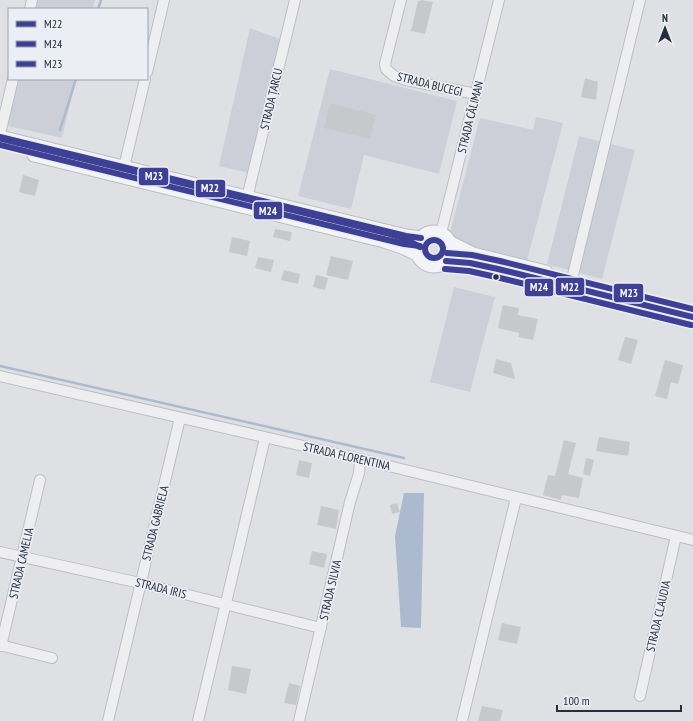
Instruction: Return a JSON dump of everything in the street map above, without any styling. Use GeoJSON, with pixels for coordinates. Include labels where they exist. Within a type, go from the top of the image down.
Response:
{"type":"FeatureCollection","features":[{"type":"Feature","properties":{"kind":"main road"},"geometry":{"type":"LineString","coordinates":[[0,136],[247,198],[406,236],[421,238]]}},
{"type":"Feature","properties":{"kind":"main road"},"geometry":{"type":"LineString","coordinates":[[0,147],[384,241],[417,254],[423,262],[432,266],[446,260],[451,250],[445,238]]}},
{"type":"Feature","properties":{"kind":"main road"},"geometry":{"type":"LineString","coordinates":[[417,254],[417,245],[421,238],[428,233],[437,232],[473,254],[693,308]]}},
{"type":"Feature","properties":{"kind":"main road"},"geometry":{"type":"LineString","coordinates":[[446,260],[498,269],[693,317]]}},
{"type":"Feature","properties":{"kind":"street"},"geometry":{"type":"LineString","coordinates":[[148,68],[164,0]]}},
{"type":"Feature","properties":{"kind":"street","name":"STRADA ȚARCU"},"geometry":{"type":"LineString","coordinates":[[247,198],[294,0]]}},
{"type":"Feature","properties":{"kind":"street","name":"STRADA BUCEGI"},"geometry":{"type":"LineString","coordinates":[[401,0],[385,64],[386,69],[394,76],[406,80],[476,94]]}},
{"type":"Feature","properties":{"kind":"street","name":"STRADA CĂLIMAN"},"geometry":{"type":"LineString","coordinates":[[445,238],[476,94],[499,0]]}},
{"type":"Feature","properties":{"kind":"street"},"geometry":{"type":"LineString","coordinates":[[572,279],[640,0]]}},
{"type":"Feature","properties":{"kind":"street"},"geometry":{"type":"LineString","coordinates":[[0,136],[14,80]]}},
{"type":"Feature","properties":{"kind":"street"},"geometry":{"type":"LineString","coordinates":[[124,167],[145,80]]}},
{"type":"Feature","properties":{"kind":"street","name":"STRADA FLORENTINA"},"geometry":{"type":"LineString","coordinates":[[0,376],[360,459],[693,540]]}},
{"type":"Feature","properties":{"kind":"street","name":"STRADA GABRIELA"},"geometry":{"type":"LineString","coordinates":[[108,721],[180,418]]}},
{"type":"Feature","properties":{"kind":"street"},"geometry":{"type":"LineString","coordinates":[[198,721],[266,438]]}},
{"type":"Feature","properties":{"kind":"street","name":"STRADA SILVIA"},"geometry":{"type":"LineString","coordinates":[[299,721],[350,502],[359,473],[360,459]]}},
{"type":"Feature","properties":{"kind":"street","name":"STRADA CAMELIA"},"geometry":{"type":"LineString","coordinates":[[1,646],[40,480]]}},
{"type":"Feature","properties":{"kind":"street"},"geometry":{"type":"LineString","coordinates":[[462,721],[516,498]]}},
{"type":"Feature","properties":{"kind":"street","name":"STRADA CLAUDIA"},"geometry":{"type":"LineString","coordinates":[[640,696],[676,536]]}},
{"type":"Feature","properties":{"kind":"street","name":"STRADA IRIS"},"geometry":{"type":"LineString","coordinates":[[0,552],[140,583],[321,628]]}},
{"type":"Feature","properties":{"kind":"street"},"geometry":{"type":"LineString","coordinates":[[1,646],[52,658]]}},
{"type":"Feature","properties":{"kind":"shaded area"},"geometry":{"type":"Polygon","coordinates":[[[34,0],[95,0],[93,8],[32,8],[34,0]]]}},
{"type":"Feature","properties":{"kind":"shaded area"},"geometry":{"type":"Polygon","coordinates":[[[250,28],[283,40],[253,174],[219,166],[250,28]]]}},
{"type":"Feature","properties":{"kind":"shaded area"},"geometry":{"type":"Polygon","coordinates":[[[330,69],[457,101],[439,174],[364,155],[351,209],[298,196],[330,69]]]}},
{"type":"Feature","properties":{"kind":"shaded area"},"geometry":{"type":"Polygon","coordinates":[[[15,80],[76,80],[62,138],[4,125],[15,80]]]}},
{"type":"Feature","properties":{"kind":"shaded area"},"geometry":{"type":"Polygon","coordinates":[[[536,117],[563,123],[527,261],[448,240],[480,118],[533,130],[536,117]]]}},
{"type":"Feature","properties":{"kind":"shaded area"},"geometry":{"type":"Polygon","coordinates":[[[579,136],[635,150],[602,279],[547,264],[579,136]]]}},
{"type":"Feature","properties":{"kind":"shaded area"},"geometry":{"type":"Polygon","coordinates":[[[454,287],[495,297],[470,392],[430,382],[454,287]]]}},
{"type":"Feature","properties":{"kind":"water"},"geometry":{"type":"Polygon","coordinates":[[[404,493],[424,493],[421,628],[401,627],[395,536],[404,493]]]}},
{"type":"Feature","properties":{"kind":"building"},"geometry":{"type":"Polygon","coordinates":[[[418,1],[433,2],[425,34],[411,31],[418,1]]]}},
{"type":"Feature","properties":{"kind":"building"},"geometry":{"type":"Polygon","coordinates":[[[585,78],[598,82],[596,100],[581,97],[585,78]]]}},
{"type":"Feature","properties":{"kind":"building"},"geometry":{"type":"Polygon","coordinates":[[[330,103],[376,115],[370,139],[324,128],[330,103]]]}},
{"type":"Feature","properties":{"kind":"building"},"geometry":{"type":"Polygon","coordinates":[[[23,175],[39,180],[35,196],[19,192],[23,175]]]}},
{"type":"Feature","properties":{"kind":"building"},"geometry":{"type":"Polygon","coordinates":[[[275,229],[292,232],[290,241],[273,237],[275,229]]]}},
{"type":"Feature","properties":{"kind":"building"},"geometry":{"type":"Polygon","coordinates":[[[232,237],[250,241],[247,256],[229,252],[232,237]]]}},
{"type":"Feature","properties":{"kind":"building"},"geometry":{"type":"Polygon","coordinates":[[[331,256],[353,261],[348,280],[326,275],[331,256]]]}},
{"type":"Feature","properties":{"kind":"building"},"geometry":{"type":"Polygon","coordinates":[[[258,257],[274,260],[271,272],[255,268],[258,257]]]}},
{"type":"Feature","properties":{"kind":"building"},"geometry":{"type":"Polygon","coordinates":[[[284,270],[300,274],[298,284],[281,280],[284,270]]]}},
{"type":"Feature","properties":{"kind":"building"},"geometry":{"type":"Polygon","coordinates":[[[316,275],[328,278],[325,290],[313,287],[316,275]]]}},
{"type":"Feature","properties":{"kind":"building"},"geometry":{"type":"Polygon","coordinates":[[[503,305],[519,308],[518,315],[538,319],[533,340],[518,337],[519,333],[498,328],[503,305]]]}},
{"type":"Feature","properties":{"kind":"building"},"geometry":{"type":"Polygon","coordinates":[[[625,337],[638,340],[631,364],[618,360],[625,337]]]}},
{"type":"Feature","properties":{"kind":"building"},"geometry":{"type":"Polygon","coordinates":[[[496,359],[511,363],[515,379],[493,373],[496,359]]]}},
{"type":"Feature","properties":{"kind":"building"},"geometry":{"type":"Polygon","coordinates":[[[665,360],[683,365],[678,384],[671,382],[667,399],[655,396],[665,360]]]}},
{"type":"Feature","properties":{"kind":"building"},"geometry":{"type":"Polygon","coordinates":[[[599,437],[630,442],[628,456],[596,451],[599,437]]]}},
{"type":"Feature","properties":{"kind":"building"},"geometry":{"type":"Polygon","coordinates":[[[564,440],[576,443],[568,474],[583,478],[579,498],[562,495],[561,500],[543,495],[548,475],[555,476],[564,440]]]}},
{"type":"Feature","properties":{"kind":"building"},"geometry":{"type":"Polygon","coordinates":[[[586,458],[594,460],[590,476],[583,474],[586,458]]]}},
{"type":"Feature","properties":{"kind":"building"},"geometry":{"type":"Polygon","coordinates":[[[299,460],[312,463],[309,478],[296,475],[299,460]]]}},
{"type":"Feature","properties":{"kind":"building"},"geometry":{"type":"Polygon","coordinates":[[[397,503],[400,512],[392,514],[390,505],[397,503]]]}},
{"type":"Feature","properties":{"kind":"building"},"geometry":{"type":"Polygon","coordinates":[[[321,506],[339,510],[336,529],[317,525],[321,506]]]}},
{"type":"Feature","properties":{"kind":"building"},"geometry":{"type":"Polygon","coordinates":[[[312,551],[327,554],[324,568],[309,564],[312,551]]]}},
{"type":"Feature","properties":{"kind":"building"},"geometry":{"type":"Polygon","coordinates":[[[502,623],[521,627],[517,644],[498,640],[502,623]]]}},
{"type":"Feature","properties":{"kind":"building"},"geometry":{"type":"Polygon","coordinates":[[[232,666],[251,669],[246,694],[228,690],[232,666]]]}},
{"type":"Feature","properties":{"kind":"building"},"geometry":{"type":"Polygon","coordinates":[[[289,683],[300,686],[296,705],[284,703],[289,683]]]}},
{"type":"Feature","properties":{"kind":"building"},"geometry":{"type":"Polygon","coordinates":[[[482,706],[503,710],[500,721],[478,721],[482,706]]]}},
{"type":"Feature","properties":{"kind":"waterway"},"geometry":{"type":"LineString","coordinates":[[98,8],[101,0]]}},
{"type":"Feature","properties":{"kind":"waterway"},"geometry":{"type":"LineString","coordinates":[[60,130],[76,80]]}},
{"type":"Feature","properties":{"kind":"waterway"},"geometry":{"type":"LineString","coordinates":[[0,366],[404,458]]}},
{"type":"Feature","properties":{"kind":"transit line","name":"M22"},"geometry":{"type":"LineString","coordinates":[[0,137],[406,236],[421,238]]}},
{"type":"Feature","properties":{"kind":"transit line","name":"M23"},"geometry":{"type":"LineString","coordinates":[[2,139],[386,233],[405,239],[420,247]]}},
{"type":"Feature","properties":{"kind":"transit line","name":"M24"},"geometry":{"type":"LineString","coordinates":[[0,145],[404,244],[420,246]]}},
{"type":"Feature","properties":{"kind":"transit line","name":"M23"},"geometry":{"type":"LineString","coordinates":[[434,240],[440,243],[443,249],[440,255],[434,258],[428,255],[425,249],[428,243],[434,240]]}},
{"type":"Feature","properties":{"kind":"transit line","name":"M23"},"geometry":{"type":"LineString","coordinates":[[447,253],[472,255],[500,261],[693,309]]}},
{"type":"Feature","properties":{"kind":"transit line","name":"M22"},"geometry":{"type":"LineString","coordinates":[[446,261],[470,263],[498,269],[693,317]]}},
{"type":"Feature","properties":{"kind":"transit line","name":"M24"},"geometry":{"type":"LineString","coordinates":[[445,269],[469,271],[496,277],[691,325]]}}]}
